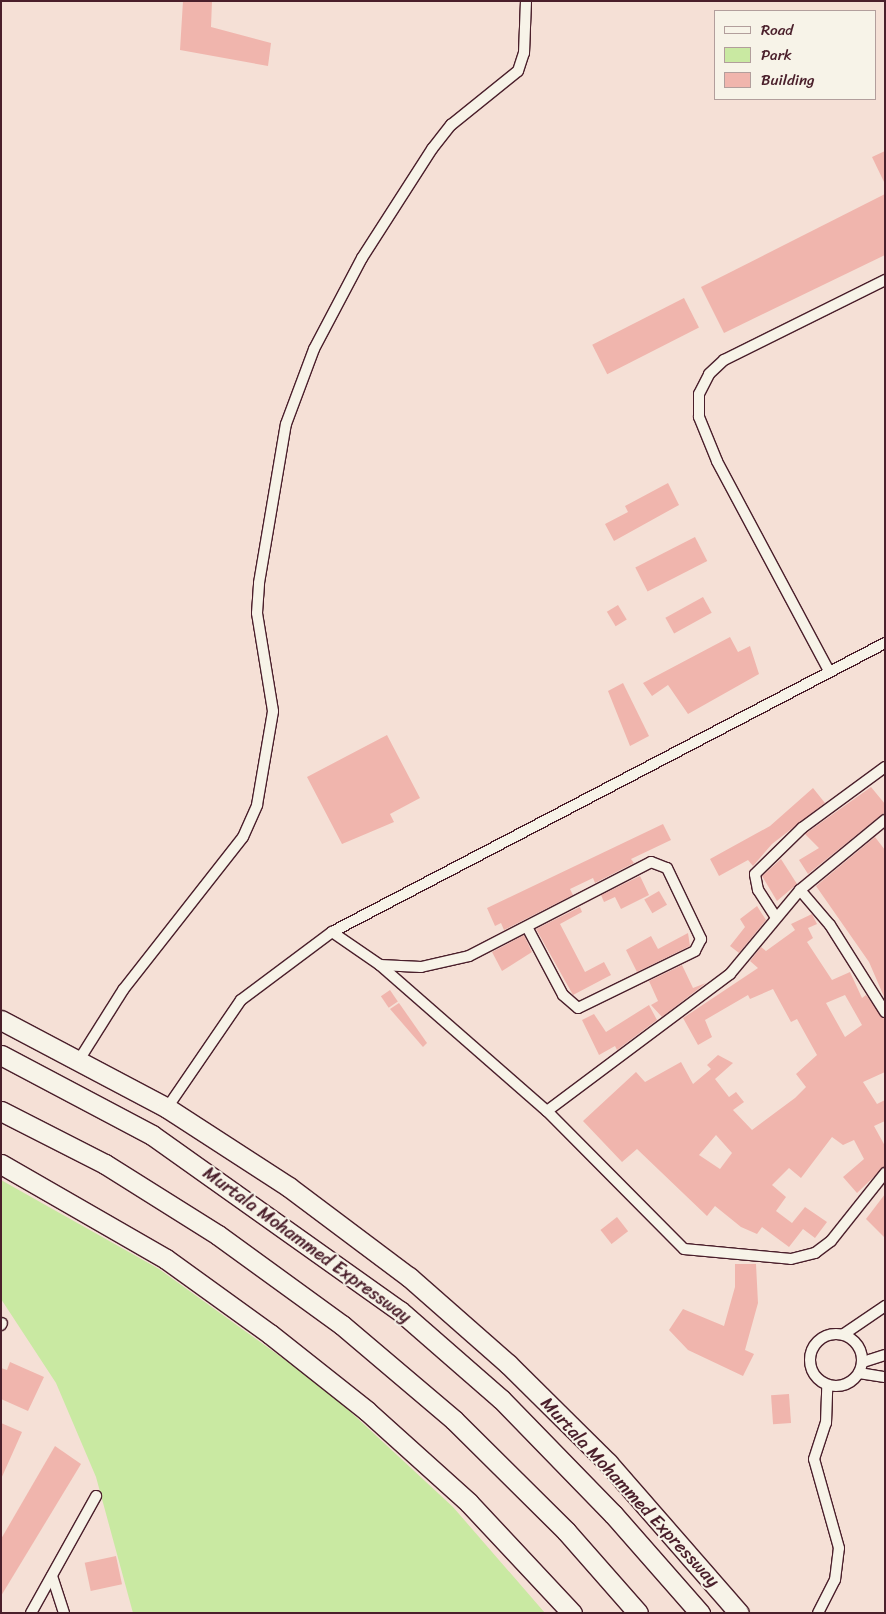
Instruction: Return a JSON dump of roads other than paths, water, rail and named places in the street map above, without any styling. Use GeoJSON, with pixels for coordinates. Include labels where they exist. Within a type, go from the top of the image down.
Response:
{"type":"FeatureCollection","features":[{"type":"Feature","properties":{"kind":"highway","name":"Murtala Mohammed Expressway"},"geometry":{"type":"LineString","coordinates":[[1,1020],[167,1108],[289,1187],[401,1271],[508,1364],[608,1463],[739,1613]]}},
{"type":"Feature","properties":{"kind":"highway","name":"Murtala Mohammed Expressway"},"geometry":{"type":"LineString","coordinates":[[1,1055],[152,1135],[400,1311],[501,1399],[613,1514],[700,1613]]}},
{"type":"Feature","properties":{"kind":"highway"},"geometry":{"type":"LineString","coordinates":[[1,1111],[105,1164],[218,1235],[342,1325],[454,1420],[566,1531],[638,1613]]}},
{"type":"Feature","properties":{"kind":"highway"},"geometry":{"type":"LineString","coordinates":[[1,1164],[166,1259],[270,1334],[366,1411],[469,1503],[572,1613]]}},
{"type":"Feature","properties":{"kind":"street"},"geometry":{"type":"LineString","coordinates":[[79,1060],[123,990],[243,837],[256,805],[273,711],[257,613],[259,590],[286,424],[314,349],[357,266],[432,149],[451,125],[518,71],[524,53],[526,1]]}},
{"type":"Feature","properties":{"kind":"street"},"geometry":{"type":"LineString","coordinates":[[829,671],[717,461],[699,417],[699,394],[709,374],[724,360],[885,280]]}},
{"type":"Feature","properties":{"kind":"street"},"geometry":{"type":"LineString","coordinates":[[167,1108],[241,1000],[332,932],[885,643]]}},
{"type":"Feature","properties":{"kind":"street"},"geometry":{"type":"LineString","coordinates":[[775,916],[758,890],[755,874],[802,828],[885,767]]}},
{"type":"Feature","properties":{"kind":"street"},"geometry":{"type":"LineString","coordinates":[[547,1111],[730,974],[775,916],[800,890],[885,820]]}},
{"type":"Feature","properties":{"kind":"street"},"geometry":{"type":"LineString","coordinates":[[380,965],[422,967],[469,956],[527,926],[651,862],[667,868],[700,943],[695,951],[578,1008],[563,995],[527,926]]}},
{"type":"Feature","properties":{"kind":"street"},"geometry":{"type":"LineString","coordinates":[[800,890],[830,925],[885,1012]]}},
{"type":"Feature","properties":{"kind":"street"},"geometry":{"type":"LineString","coordinates":[[332,932],[380,965],[547,1111],[684,1249],[709,1254],[790,1260],[815,1253],[831,1241],[885,1173]]}},
{"type":"Feature","properties":{"kind":"street"},"geometry":{"type":"LineString","coordinates":[[844,1334],[858,1345],[862,1362],[859,1373],[839,1386],[827,1385],[810,1369],[811,1352],[821,1337],[844,1334],[885,1306]]}},
{"type":"Feature","properties":{"kind":"street"},"geometry":{"type":"LineString","coordinates":[[862,1362],[885,1355]]}},
{"type":"Feature","properties":{"kind":"street"},"geometry":{"type":"LineString","coordinates":[[859,1373],[885,1378]]}},
{"type":"Feature","properties":{"kind":"street"},"geometry":{"type":"LineString","coordinates":[[818,1613],[835,1580],[839,1548],[814,1459],[826,1423],[827,1385]]}},
{"type":"Feature","properties":{"kind":"street"},"geometry":{"type":"LineString","coordinates":[[31,1613],[96,1496]]}},
{"type":"Feature","properties":{"kind":"street"},"geometry":{"type":"LineString","coordinates":[[52,1576],[64,1613]]}}]}
